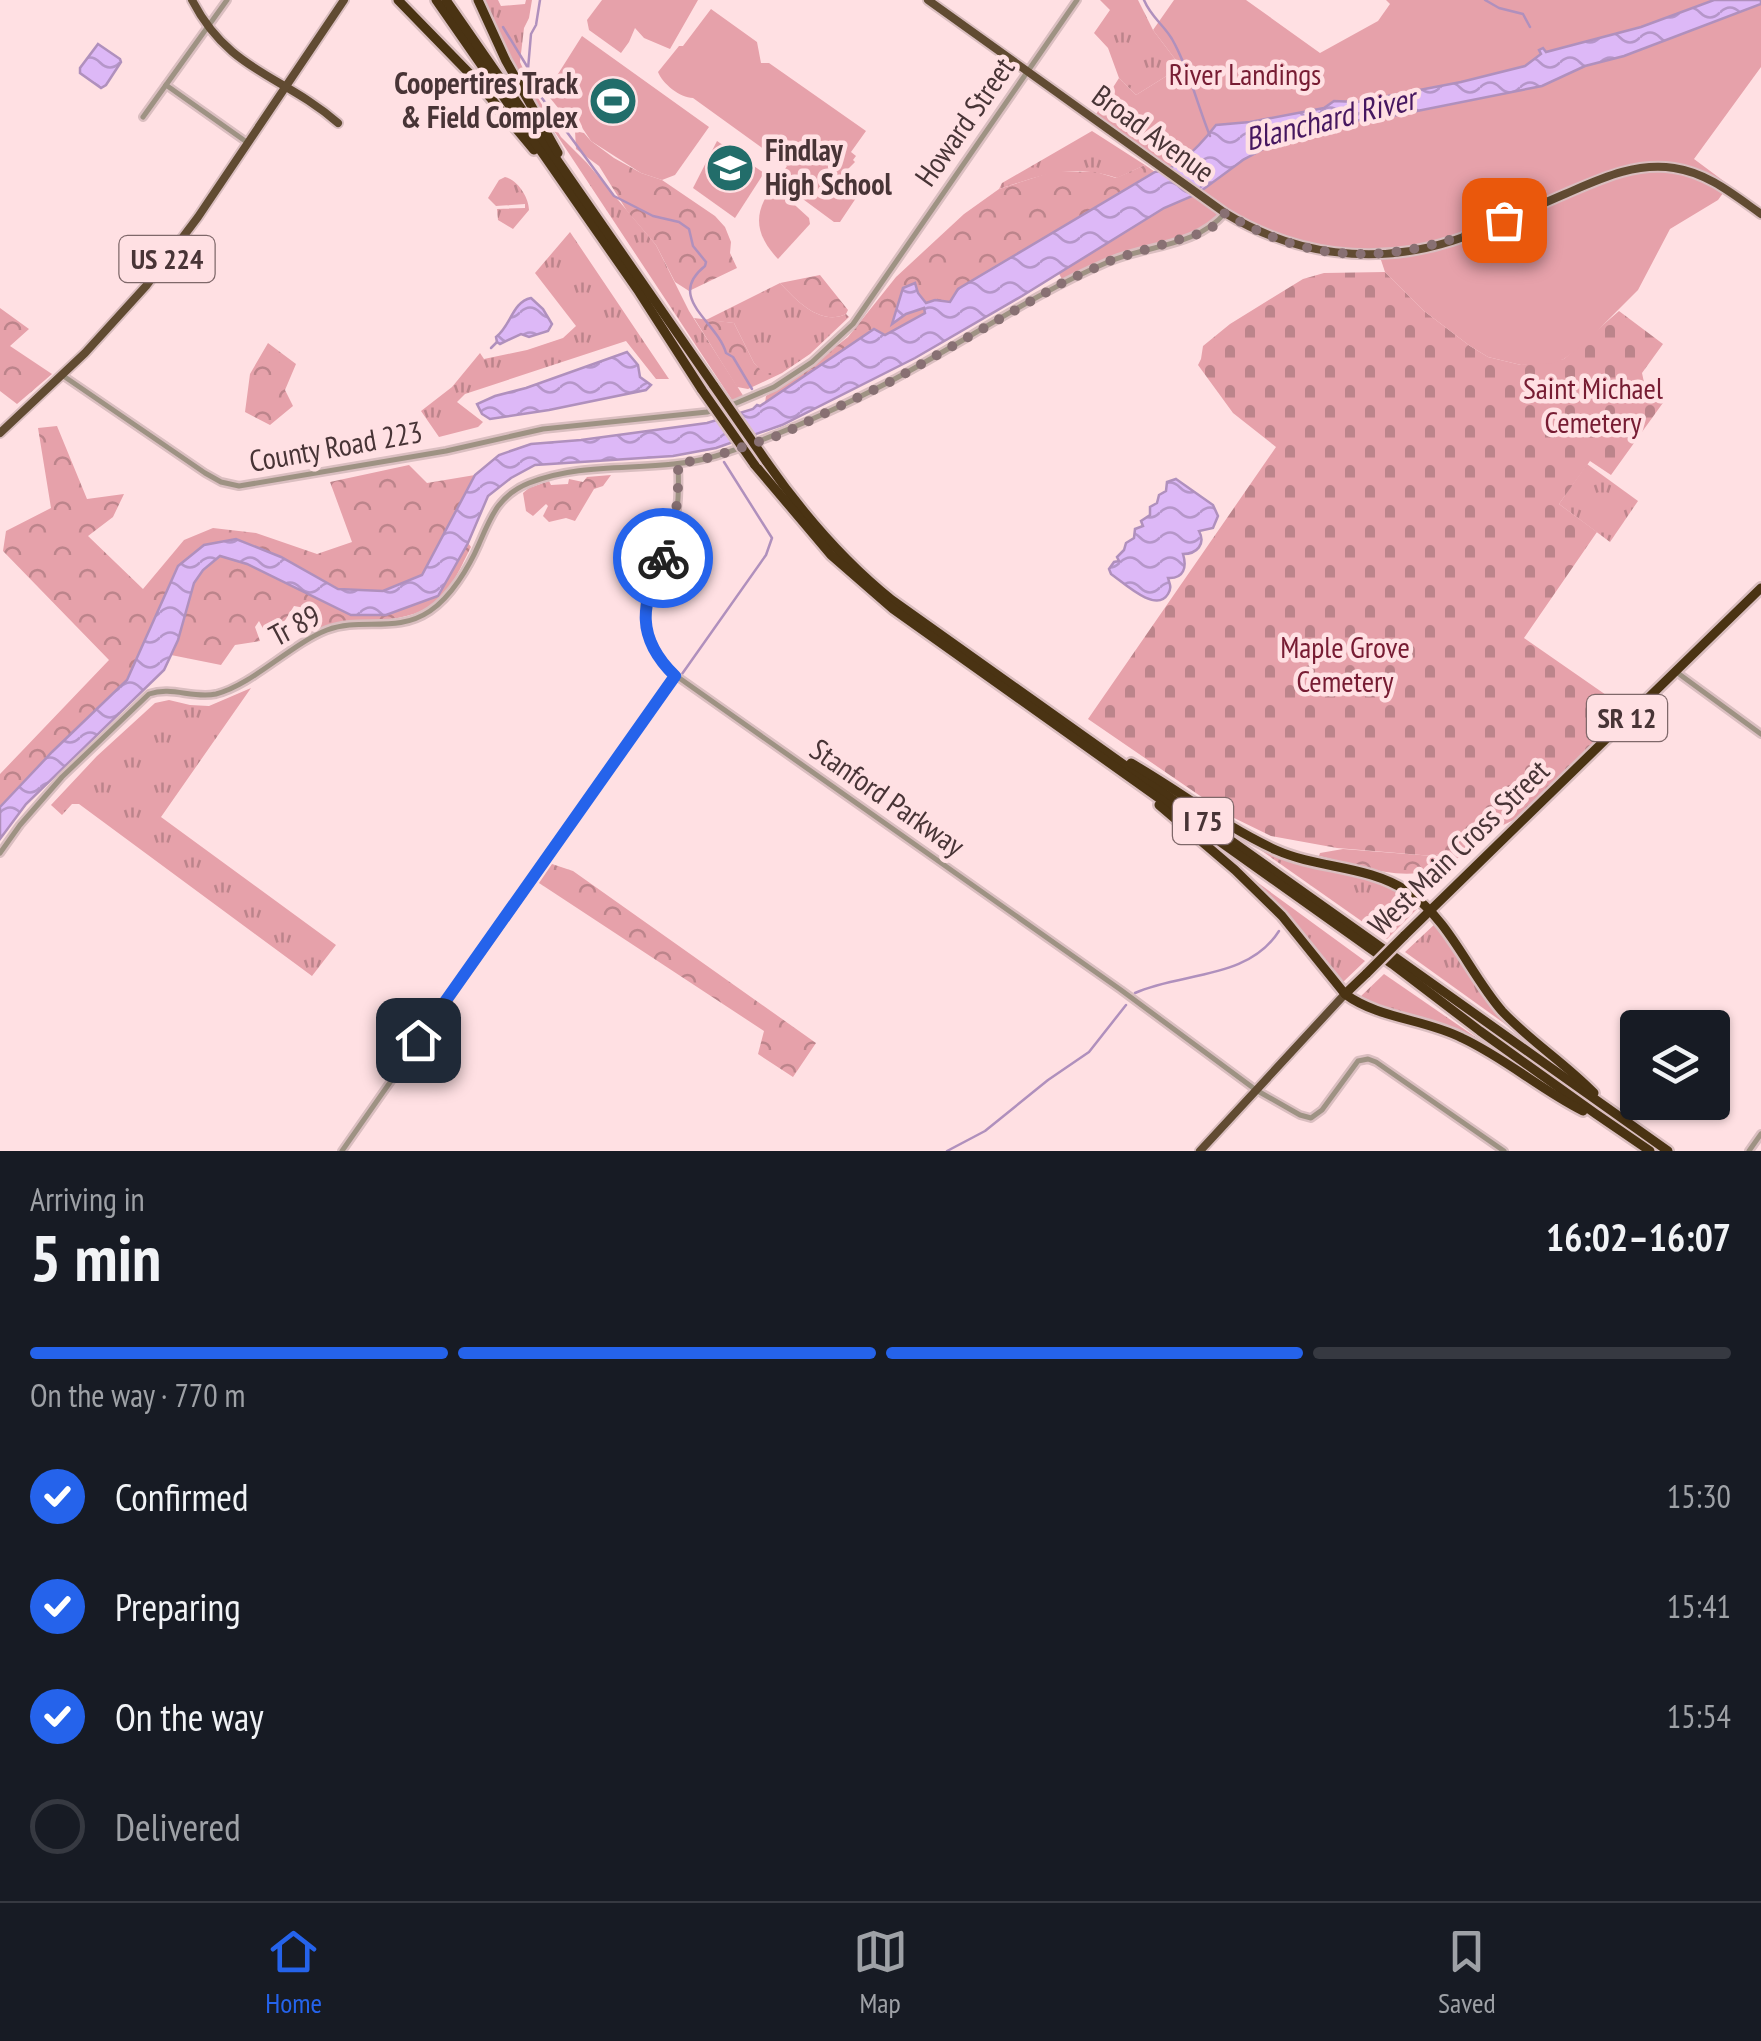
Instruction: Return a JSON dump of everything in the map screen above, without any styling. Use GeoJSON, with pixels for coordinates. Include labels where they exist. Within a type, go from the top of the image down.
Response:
{"type":"FeatureCollection","features":[{"type":"Feature","properties":{"kind":"highway"},"geometry":{"type":"LineString","coordinates":[[398,0],[472,76],[570,192]]}},
{"type":"Feature","properties":{"kind":"highway","name":"I 75"},"geometry":{"type":"LineString","coordinates":[[436,0],[754,464],[818,542],[872,593],[1596,1114],[1668,1151]]}},
{"type":"Feature","properties":{"kind":"highway","name":"I 75"},"geometry":{"type":"LineString","coordinates":[[446,0],[766,461],[808,519],[860,574],[1653,1146]]}},
{"type":"Feature","properties":{"kind":"highway"},"geometry":{"type":"LineString","coordinates":[[478,0],[506,61],[592,211]]}},
{"type":"Feature","properties":{"kind":"highway","name":"West Main Cross Street"},"geometry":{"type":"LineString","coordinates":[[1345,994],[1761,588]]}},
{"type":"Feature","properties":{"kind":"highway"},"geometry":{"type":"LineString","coordinates":[[1098,746],[1175,788],[1259,842],[1310,861],[1380,876],[1408,892],[1431,911],[1501,1010],[1594,1093],[1639,1126],[1653,1146]]}},
{"type":"Feature","properties":{"kind":"highway"},"geometry":{"type":"LineString","coordinates":[[1104,760],[1269,902],[1345,994],[1374,1010],[1458,1036],[1570,1104],[1596,1114]]}},
{"type":"Feature","properties":{"kind":"main road"},"geometry":{"type":"LineString","coordinates":[[192,0],[208,27],[233,54],[338,123]]}},
{"type":"Feature","properties":{"kind":"main road","name":"US 224"},"geometry":{"type":"LineString","coordinates":[[0,433],[62,375],[146,286],[192,225],[344,0]]}},
{"type":"Feature","properties":{"kind":"main road","name":"Broad Avenue"},"geometry":{"type":"LineString","coordinates":[[928,0],[940,4],[1225,213],[1255,230],[1294,244],[1338,253],[1412,250],[1451,241],[1608,176],[1652,166],[1700,175],[1761,214]]}},
{"type":"Feature","properties":{"kind":"main road","name":"West Main Cross Street"},"geometry":{"type":"LineString","coordinates":[[1200,1151],[1345,994]]}},
{"type":"Feature","properties":{"kind":"street"},"geometry":{"type":"LineString","coordinates":[[143,117],[227,0]]}},
{"type":"Feature","properties":{"kind":"street","name":"Howard Street"},"geometry":{"type":"LineString","coordinates":[[588,424],[689,415],[734,404],[774,387],[827,350],[860,315],[1077,0]]}},
{"type":"Feature","properties":{"kind":"street"},"geometry":{"type":"LineString","coordinates":[[166,84],[248,143]]}},
{"type":"Feature","properties":{"kind":"street","name":"Tr 89"},"geometry":{"type":"LineString","coordinates":[[0,853],[62,777],[149,694],[216,694],[327,630],[402,623],[437,606],[477,548],[494,509],[512,491],[552,476],[712,457],[780,435],[892,381],[1064,282],[1114,259],[1198,234],[1214,226],[1225,213]]}},
{"type":"Feature","properties":{"kind":"street","name":"County Road 223"},"geometry":{"type":"LineString","coordinates":[[62,375],[204,473],[235,486],[588,424]]}},
{"type":"Feature","properties":{"kind":"street","name":"Stanford Parkway"},"geometry":{"type":"LineString","coordinates":[[678,464],[673,531],[650,585],[645,608],[652,645],[675,676],[1121,990],[1256,1090],[1310,1118],[1322,1110],[1358,1061],[1368,1059],[1504,1151]]}},
{"type":"Feature","properties":{"kind":"street"},"geometry":{"type":"LineString","coordinates":[[1674,672],[1761,734]]}},
{"type":"Feature","properties":{"kind":"street"},"geometry":{"type":"LineString","coordinates":[[342,1151],[675,676]]}},
{"type":"Feature","properties":{"kind":"street"},"geometry":{"type":"LineString","coordinates":[[1749,1151],[1761,1134]]}},
{"type":"Feature","properties":{"kind":"green space"},"geometry":{"type":"Polygon","coordinates":[[[485,0],[498,0],[501,6],[532,0],[520,62],[531,86],[561,137],[656,245],[689,311],[744,397],[732,400],[527,90],[497,34],[485,0]]]}},
{"type":"Feature","properties":{"kind":"green space"},"geometry":{"type":"Polygon","coordinates":[[[602,0],[698,0],[670,49],[644,38],[635,28],[621,53],[589,30],[587,20],[602,0]]]}},
{"type":"Feature","properties":{"kind":"green space"},"geometry":{"type":"Polygon","coordinates":[[[1100,0],[1138,0],[1153,30],[1181,67],[1136,95],[1119,78],[1108,48],[1094,33],[1110,10],[1100,0]]]}},
{"type":"Feature","properties":{"kind":"green space","name":"River Landings"},"geometry":{"type":"Polygon","coordinates":[[[1174,0],[1246,0],[1320,53],[1378,21],[1390,4],[1386,0],[1761,0],[1761,67],[1694,159],[1729,185],[1718,200],[1670,229],[1638,290],[1584,344],[1552,363],[1521,365],[1488,357],[1424,311],[1385,272],[1379,254],[1323,251],[1280,240],[1225,213],[1198,234],[1114,259],[1064,283],[1050,257],[1175,179],[1093,119],[1119,78],[1136,95],[1181,67],[1153,30],[1174,0]]]}},
{"type":"Feature","properties":{"kind":"green space"},"geometry":{"type":"Polygon","coordinates":[[[711,9],[757,42],[761,63],[769,63],[866,131],[851,152],[856,156],[855,162],[845,172],[866,183],[840,222],[834,222],[796,194],[807,180],[800,175],[796,181],[783,172],[787,166],[693,98],[672,89],[660,76],[658,72],[711,9]]]}},
{"type":"Feature","properties":{"kind":"green space","name":"Coopertires Track & Field Complex"},"geometry":{"type":"Polygon","coordinates":[[[582,36],[709,127],[675,175],[662,180],[641,173],[591,141],[546,93],[582,36]]]}},
{"type":"Feature","properties":{"kind":"green space"},"geometry":{"type":"Polygon","coordinates":[[[575,131],[584,133],[614,158],[662,180],[715,216],[725,227],[737,268],[689,291],[675,282],[656,245],[627,211],[599,166],[576,149],[575,131]]]}},
{"type":"Feature","properties":{"kind":"green space"},"geometry":{"type":"Polygon","coordinates":[[[1092,131],[1145,165],[1117,178],[1071,171],[999,189],[1002,183],[1092,131]]]}},
{"type":"Feature","properties":{"kind":"green space"},"geometry":{"type":"Polygon","coordinates":[[[717,141],[764,173],[735,218],[693,188],[717,141]]]}},
{"type":"Feature","properties":{"kind":"green space"},"geometry":{"type":"Polygon","coordinates":[[[1145,165],[1155,172],[958,289],[950,303],[927,303],[918,293],[903,288],[892,323],[924,308],[925,313],[885,335],[874,329],[765,403],[766,396],[848,337],[896,277],[964,214],[999,189],[1055,171],[1096,172],[1116,178],[1145,165]]]}},
{"type":"Feature","properties":{"kind":"green space"},"geometry":{"type":"Polygon","coordinates":[[[505,177],[518,186],[529,205],[513,229],[498,220],[497,209],[525,208],[525,204],[496,206],[488,198],[505,177]]]}},
{"type":"Feature","properties":{"kind":"green space"},"geometry":{"type":"Polygon","coordinates":[[[774,186],[809,218],[810,224],[778,259],[765,241],[759,223],[762,205],[774,186]]]}},
{"type":"Feature","properties":{"kind":"green space"},"geometry":{"type":"Polygon","coordinates":[[[570,232],[669,379],[656,379],[626,341],[465,394],[457,402],[483,422],[478,427],[439,437],[421,411],[452,387],[480,353],[484,359],[527,350],[563,338],[576,326],[535,273],[570,232]]]}},
{"type":"Feature","properties":{"kind":"green space","name":"Maple Grove Cemetery"},"geometry":{"type":"Polygon","coordinates":[[[1385,272],[1424,311],[1488,357],[1521,365],[1564,359],[1619,311],[1663,344],[1642,373],[1645,387],[1665,400],[1611,475],[1590,461],[1559,504],[1597,532],[1524,638],[1632,713],[1532,811],[1433,856],[1337,848],[1271,836],[1228,815],[1088,719],[1276,447],[1233,413],[1198,365],[1203,346],[1230,324],[1303,279],[1324,273],[1385,272]]]}},
{"type":"Feature","properties":{"kind":"green space"},"geometry":{"type":"Polygon","coordinates":[[[820,275],[848,310],[846,314],[818,314],[780,283],[820,275]]]}},
{"type":"Feature","properties":{"kind":"green space"},"geometry":{"type":"Polygon","coordinates":[[[780,283],[818,314],[849,317],[810,354],[782,373],[764,374],[754,363],[734,323],[706,320],[780,283]]]}},
{"type":"Feature","properties":{"kind":"green space"},"geometry":{"type":"Polygon","coordinates":[[[0,308],[29,329],[10,346],[52,374],[17,404],[0,391],[0,308]]]}},
{"type":"Feature","properties":{"kind":"green space"},"geometry":{"type":"Polygon","coordinates":[[[694,318],[734,323],[754,363],[764,373],[782,373],[748,389],[737,387],[694,318]]]}},
{"type":"Feature","properties":{"kind":"green space"},"geometry":{"type":"Polygon","coordinates":[[[268,343],[296,364],[285,390],[293,406],[270,425],[245,412],[250,374],[268,343]]]}},
{"type":"Feature","properties":{"kind":"green space"},"geometry":{"type":"Polygon","coordinates":[[[57,426],[87,499],[124,494],[113,517],[88,536],[143,589],[184,540],[213,528],[256,533],[317,554],[352,542],[330,482],[409,465],[427,483],[475,475],[422,575],[383,591],[338,589],[281,557],[236,539],[178,566],[127,680],[0,807],[0,774],[109,660],[3,551],[6,531],[51,508],[38,428],[57,426]]]}},
{"type":"Feature","properties":{"kind":"green space"},"geometry":{"type":"Polygon","coordinates":[[[1587,464],[1638,501],[1610,542],[1559,504],[1587,464]]]}},
{"type":"Feature","properties":{"kind":"green space"},"geometry":{"type":"Polygon","coordinates":[[[611,475],[603,486],[594,489],[575,521],[566,518],[549,522],[543,516],[546,504],[533,516],[526,511],[523,493],[529,488],[549,481],[551,485],[568,484],[569,479],[583,482],[587,477],[611,475]]]}},
{"type":"Feature","properties":{"kind":"green space"},"geometry":{"type":"Polygon","coordinates":[[[468,543],[471,547],[452,583],[443,596],[423,610],[391,619],[340,624],[309,634],[304,620],[316,610],[294,606],[284,622],[266,634],[259,621],[255,627],[260,641],[235,645],[221,665],[171,655],[193,585],[220,555],[247,564],[351,615],[438,596],[468,543]]]}},
{"type":"Feature","properties":{"kind":"green space"},"geometry":{"type":"Polygon","coordinates":[[[251,688],[161,817],[336,945],[312,976],[79,804],[72,804],[62,815],[51,805],[155,703],[169,700],[209,706],[251,688]]]}},
{"type":"Feature","properties":{"kind":"green space"},"geometry":{"type":"Polygon","coordinates":[[[1492,829],[1491,835],[1454,860],[1429,871],[1402,874],[1319,856],[1343,849],[1433,856],[1492,829]]]}},
{"type":"Feature","properties":{"kind":"green space"},"geometry":{"type":"Polygon","coordinates":[[[1242,837],[1381,880],[1410,897],[1417,909],[1387,939],[1242,837]]]}},
{"type":"Feature","properties":{"kind":"green space"},"geometry":{"type":"Polygon","coordinates":[[[552,864],[573,871],[816,1043],[793,1077],[758,1054],[764,1031],[539,883],[552,864]]]}},
{"type":"Feature","properties":{"kind":"green space"},"geometry":{"type":"Polygon","coordinates":[[[1239,869],[1365,961],[1342,983],[1309,941],[1239,869]]]}},
{"type":"Feature","properties":{"kind":"green space"},"geometry":{"type":"Polygon","coordinates":[[[1436,923],[1490,1001],[1526,1039],[1405,952],[1436,923]]]}},
{"type":"Feature","properties":{"kind":"green space"},"geometry":{"type":"Polygon","coordinates":[[[1384,974],[1493,1049],[1361,1000],[1384,974]]]}},
{"type":"Feature","properties":{"kind":"water","name":"Blanchard River"},"geometry":{"type":"Polygon","coordinates":[[[1714,0],[1761,0],[1761,4],[1624,56],[1585,66],[1542,86],[1344,122],[1272,144],[1197,194],[1164,208],[915,358],[782,425],[716,448],[673,456],[535,465],[488,496],[468,543],[438,596],[386,615],[351,615],[247,564],[220,556],[194,583],[178,640],[164,670],[26,804],[0,839],[0,807],[127,680],[178,566],[204,545],[236,539],[281,557],[338,589],[383,591],[422,575],[475,475],[499,455],[531,444],[707,423],[760,406],[874,329],[885,335],[925,313],[924,308],[892,324],[903,288],[915,283],[926,303],[950,302],[958,289],[1155,172],[1172,167],[1197,148],[1216,125],[1324,108],[1334,101],[1357,102],[1525,66],[1543,48],[1546,52],[1641,27],[1714,0]]]}},
{"type":"Feature","properties":{"kind":"water"},"geometry":{"type":"Polygon","coordinates":[[[98,44],[121,62],[101,88],[80,73],[98,44]]]}},
{"type":"Feature","properties":{"kind":"water"},"geometry":{"type":"Polygon","coordinates":[[[531,298],[552,324],[548,331],[497,342],[496,337],[516,309],[531,298]]]}},
{"type":"Feature","properties":{"kind":"water"},"geometry":{"type":"Polygon","coordinates":[[[627,352],[638,365],[640,377],[651,385],[646,390],[490,419],[477,404],[495,396],[627,352]]]}},
{"type":"Feature","properties":{"kind":"water"},"geometry":{"type":"Polygon","coordinates":[[[1176,479],[1213,505],[1218,516],[1213,528],[1199,531],[1199,547],[1183,554],[1183,571],[1168,578],[1168,594],[1163,599],[1148,599],[1109,569],[1119,561],[1117,557],[1126,543],[1134,538],[1135,529],[1143,526],[1141,521],[1150,515],[1150,507],[1166,491],[1167,482],[1176,479]]]}},
{"type":"Feature","properties":{"kind":"waterway"},"geometry":{"type":"LineString","coordinates":[[540,0],[531,34],[528,69],[536,90],[614,196],[689,229],[693,246],[706,262],[694,278],[692,299],[752,389]]}},
{"type":"Feature","properties":{"kind":"waterway"},"geometry":{"type":"LineString","coordinates":[[1144,0],[1178,50],[1210,136]]}},
{"type":"Feature","properties":{"kind":"waterway"},"geometry":{"type":"LineString","coordinates":[[1485,0],[1523,14],[1530,27]]}},
{"type":"Feature","properties":{"kind":"waterway"},"geometry":{"type":"LineString","coordinates":[[503,27],[528,68]]}},
{"type":"Feature","properties":{"kind":"waterway"},"geometry":{"type":"LineString","coordinates":[[491,348],[497,342]]}},
{"type":"Feature","properties":{"kind":"waterway"},"geometry":{"type":"LineString","coordinates":[[682,674],[766,555],[772,538],[724,462]]}},
{"type":"Feature","properties":{"kind":"waterway"},"geometry":{"type":"LineString","coordinates":[[1135,993],[1232,967],[1266,947],[1279,931]]}},
{"type":"Feature","properties":{"kind":"waterway"},"geometry":{"type":"LineString","coordinates":[[947,1151],[985,1131],[1089,1052],[1126,1005]]}},
{"type":"Feature","properties":{"kind":"way so far"},"geometry":{"type":"LineString","coordinates":[[663,558],[677,508],[678,464],[780,435],[892,381],[1064,282],[1114,259],[1198,234],[1214,226],[1225,213],[1280,240],[1349,254],[1424,248],[1504,220]]}},
{"type":"Feature","properties":{"kind":"place","name":"Coopertires Track & Field Complex"},"geometry":{"type":"Point","coordinates":[613,101]}},
{"type":"Feature","properties":{"kind":"place","name":"Findlay High School"},"geometry":{"type":"Point","coordinates":[730,168]}},
{"type":"Feature","properties":{"kind":"route"},"geometry":{"type":"LineString","coordinates":[[418,1040],[675,676],[656,652],[646,623],[647,593],[663,558]]}},
{"type":"Feature","properties":{"kind":"park label","name":"Saint Michael Cemetery"},"geometry":{"type":"Point","coordinates":[1593,406]}}]}
